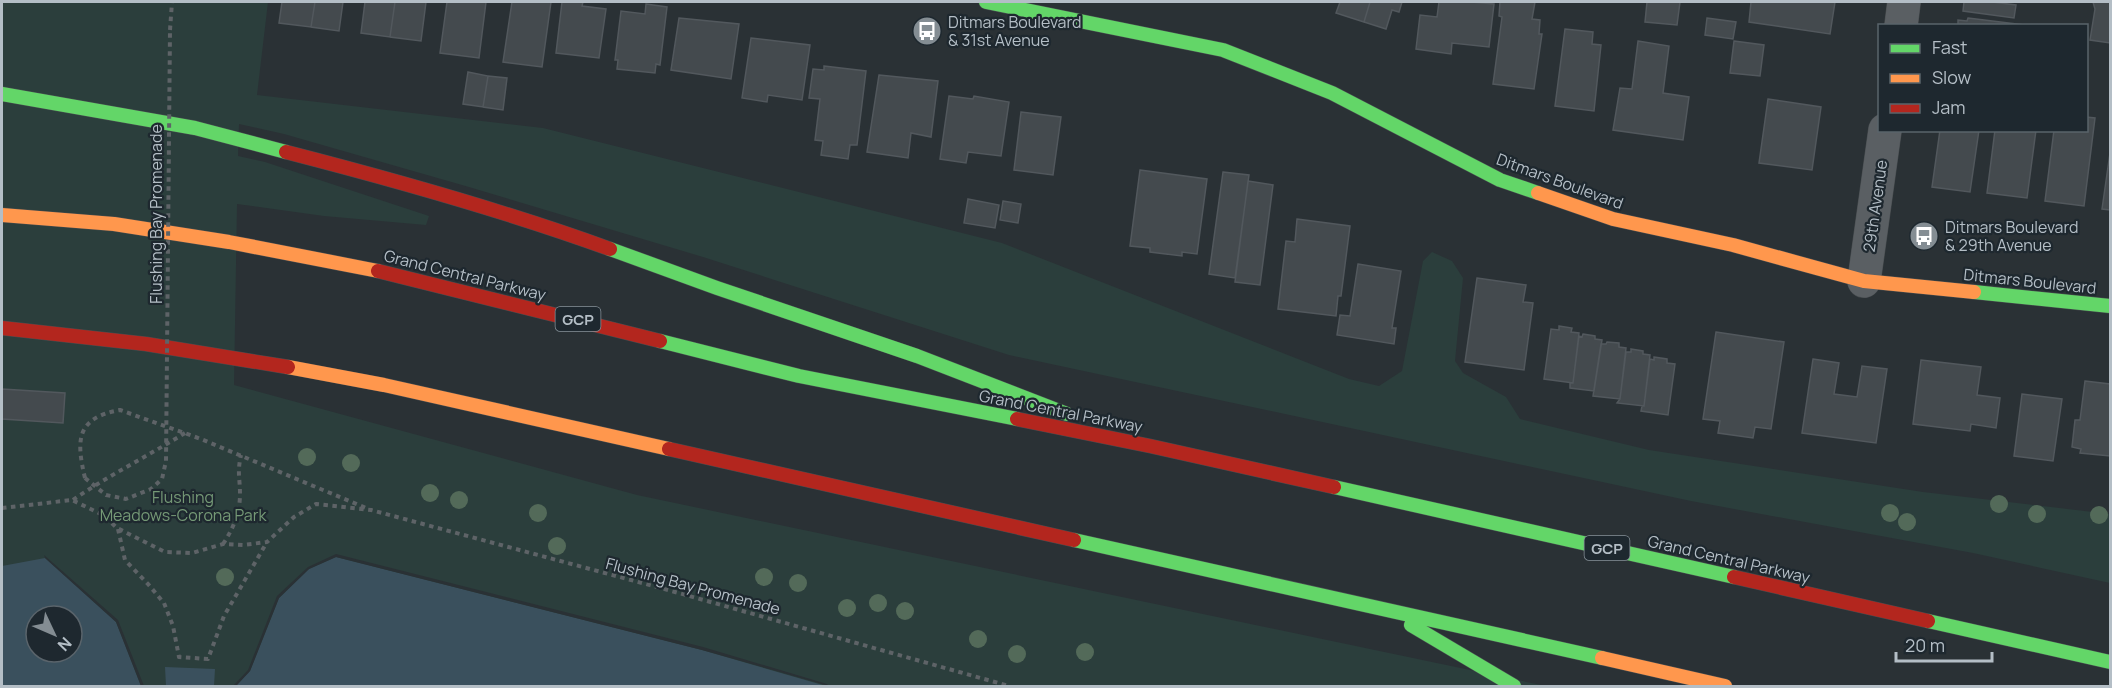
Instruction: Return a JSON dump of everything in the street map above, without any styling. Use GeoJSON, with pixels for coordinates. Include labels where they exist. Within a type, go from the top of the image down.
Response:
{"type":"FeatureCollection","features":[{"type":"Feature","properties":{"kind":"main road","name":"Ditmars Boulevard"},"geometry":{"type":"LineString","coordinates":[[986,2],[1223,50],[1332,93],[1500,180],[1613,219],[1733,245],[1864,281],[2110,306]]}},
{"type":"Feature","properties":{"kind":"main road"},"geometry":{"type":"LineString","coordinates":[[2,94],[195,128],[421,187],[549,227],[717,288],[917,356],[1150,446]]}},
{"type":"Feature","properties":{"kind":"main road","name":"Grand Central Parkway"},"geometry":{"type":"LineString","coordinates":[[2,215],[137,228],[345,263],[799,376],[1150,446],[2110,662]]}},
{"type":"Feature","properties":{"kind":"main road"},"geometry":{"type":"LineString","coordinates":[[2,328],[211,352],[373,383],[1725,687]]}},
{"type":"Feature","properties":{"kind":"main road"},"geometry":{"type":"LineString","coordinates":[[1386,610],[1514,687]]}},
{"type":"Feature","properties":{"kind":"street"},"geometry":{"type":"LineString","coordinates":[[1901,24],[1904,2]]}},
{"type":"Feature","properties":{"kind":"street","name":"29th Avenue"},"geometry":{"type":"LineString","coordinates":[[1864,281],[1885,132]]}},
{"type":"Feature","properties":{"kind":"path","name":"Flushing Bay Promenade"},"geometry":{"type":"LineString","coordinates":[[172,2],[170,30],[166,461],[162,479],[151,489],[126,499],[106,495],[85,478],[80,455],[80,436],[92,421],[108,412],[120,410],[185,433],[241,455],[371,510],[668,590],[1009,687]]}},
{"type":"Feature","properties":{"kind":"path"},"geometry":{"type":"LineString","coordinates":[[2,508],[72,500],[103,479],[185,433]]}},
{"type":"Feature","properties":{"kind":"path"},"geometry":{"type":"LineString","coordinates":[[223,544],[235,526],[241,495],[238,472],[241,455]]}},
{"type":"Feature","properties":{"kind":"path"},"geometry":{"type":"LineString","coordinates":[[72,500],[103,514],[117,528],[165,552],[192,553],[223,544],[243,545],[267,542]]}},
{"type":"Feature","properties":{"kind":"path","name":"Flushing Bay Promenade"},"geometry":{"type":"LineString","coordinates":[[117,528],[125,560],[164,603],[173,626],[179,657],[208,659],[224,615],[267,542],[294,517],[316,504],[371,510]]}},
{"type":"Feature","properties":{"kind":"green space","name":"Flushing Meadows-Corona Park"},"geometry":{"type":"Polygon","coordinates":[[[2,2],[268,2],[257,95],[543,128],[1002,243],[1349,379],[1379,386],[1402,371],[1423,261],[1432,252],[1452,261],[1463,278],[1455,361],[1463,373],[1506,397],[1520,419],[1649,450],[1923,492],[2110,514],[2110,583],[1973,553],[1691,501],[1009,355],[703,257],[469,187],[284,134],[239,124],[238,156],[265,162],[429,216],[426,225],[324,216],[237,204],[234,385],[637,495],[1546,686],[2,686],[2,2]]]}},
{"type":"Feature","properties":{"kind":"water"},"geometry":{"type":"Polygon","coordinates":[[[336,557],[702,650],[826,686],[236,686],[250,671],[279,598],[309,569],[336,557]]]}},
{"type":"Feature","properties":{"kind":"water"},"geometry":{"type":"Polygon","coordinates":[[[45,558],[116,622],[141,686],[2,686],[2,566],[45,558]]]}},
{"type":"Feature","properties":{"kind":"water"},"geometry":{"type":"Polygon","coordinates":[[[165,667],[215,669],[214,686],[166,686],[165,667]]]}},
{"type":"Feature","properties":{"kind":"pier"},"geometry":{"type":"Polygon","coordinates":[[[336,554],[703,647],[829,686],[702,650],[336,557],[309,569],[279,598],[250,671],[236,686],[233,686],[248,670],[277,596],[308,567],[336,554]]]}},
{"type":"Feature","properties":{"kind":"pier"},"geometry":{"type":"Polygon","coordinates":[[[44,555],[118,620],[144,686],[141,686],[116,622],[44,555]]]}},
{"type":"Feature","properties":{"kind":"building"},"geometry":{"type":"Polygon","coordinates":[[[282,2],[315,2],[311,27],[279,23],[282,2]]]}},
{"type":"Feature","properties":{"kind":"building"},"geometry":{"type":"Polygon","coordinates":[[[315,2],[343,2],[339,31],[311,27],[315,2]]]}},
{"type":"Feature","properties":{"kind":"building"},"geometry":{"type":"Polygon","coordinates":[[[365,2],[395,2],[390,37],[361,33],[365,2]]]}},
{"type":"Feature","properties":{"kind":"building"},"geometry":{"type":"Polygon","coordinates":[[[395,2],[426,2],[421,41],[390,37],[395,2]]]}},
{"type":"Feature","properties":{"kind":"building"},"geometry":{"type":"Polygon","coordinates":[[[447,2],[486,2],[479,58],[440,53],[447,2]]]}},
{"type":"Feature","properties":{"kind":"building"},"geometry":{"type":"Polygon","coordinates":[[[512,2],[551,2],[542,67],[503,62],[512,2]]]}},
{"type":"Feature","properties":{"kind":"building"},"geometry":{"type":"Polygon","coordinates":[[[562,2],[583,2],[582,6],[606,9],[599,58],[556,53],[562,2]]]}},
{"type":"Feature","properties":{"kind":"building"},"geometry":{"type":"Polygon","coordinates":[[[1340,2],[1370,2],[1364,22],[1336,13],[1340,2]]]}},
{"type":"Feature","properties":{"kind":"building"},"geometry":{"type":"Polygon","coordinates":[[[1370,2],[1402,2],[1399,12],[1392,10],[1386,29],[1364,22],[1370,2]]]}},
{"type":"Feature","properties":{"kind":"building"},"geometry":{"type":"Polygon","coordinates":[[[1439,2],[1494,4],[1489,47],[1452,43],[1451,54],[1416,49],[1420,15],[1437,17],[1439,2]]]}},
{"type":"Feature","properties":{"kind":"building"},"geometry":{"type":"Polygon","coordinates":[[[1500,2],[1535,2],[1532,19],[1540,20],[1539,34],[1542,34],[1534,89],[1493,84],[1502,17],[1499,16],[1500,2]]]}},
{"type":"Feature","properties":{"kind":"building"},"geometry":{"type":"Polygon","coordinates":[[[1647,2],[1680,2],[1677,25],[1645,22],[1647,2]]]}},
{"type":"Feature","properties":{"kind":"building"},"geometry":{"type":"Polygon","coordinates":[[[1751,2],[1835,2],[1830,34],[1749,22],[1751,2]]]}},
{"type":"Feature","properties":{"kind":"building"},"geometry":{"type":"Polygon","coordinates":[[[1964,2],[2016,5],[2014,18],[1963,11],[1964,2]]]}},
{"type":"Feature","properties":{"kind":"building"},"geometry":{"type":"Polygon","coordinates":[[[2093,2],[2110,2],[2110,43],[2090,40],[2095,9],[2093,2]]]}},
{"type":"Feature","properties":{"kind":"building"},"geometry":{"type":"Polygon","coordinates":[[[646,4],[667,7],[660,65],[656,64],[655,73],[617,69],[618,60],[615,60],[621,11],[645,14],[646,4]]]}},
{"type":"Feature","properties":{"kind":"building"},"geometry":{"type":"Polygon","coordinates":[[[679,18],[739,24],[731,79],[671,70],[679,18]]]}},
{"type":"Feature","properties":{"kind":"building"},"geometry":{"type":"Polygon","coordinates":[[[1707,18],[1736,22],[1733,39],[1705,35],[1707,18]]]}},
{"type":"Feature","properties":{"kind":"building"},"geometry":{"type":"Polygon","coordinates":[[[1968,18],[2017,24],[1958,24],[1958,20],[1967,21],[1968,18]]]}},
{"type":"Feature","properties":{"kind":"building"},"geometry":{"type":"Polygon","coordinates":[[[1565,29],[1593,32],[1592,44],[1601,45],[1594,111],[1555,106],[1565,29]]]}},
{"type":"Feature","properties":{"kind":"building"},"geometry":{"type":"Polygon","coordinates":[[[751,38],[810,45],[802,100],[768,95],[767,102],[742,98],[751,38]]]}},
{"type":"Feature","properties":{"kind":"building"},"geometry":{"type":"Polygon","coordinates":[[[1638,41],[1669,46],[1663,93],[1689,97],[1683,140],[1613,130],[1620,88],[1632,89],[1638,41]]]}},
{"type":"Feature","properties":{"kind":"building"},"geometry":{"type":"Polygon","coordinates":[[[1734,41],[1764,45],[1760,76],[1730,73],[1734,41]]]}},
{"type":"Feature","properties":{"kind":"building"},"geometry":{"type":"Polygon","coordinates":[[[824,66],[866,71],[857,145],[850,145],[848,159],[821,155],[823,141],[815,140],[820,99],[809,98],[813,69],[824,70],[824,66]]]}},
{"type":"Feature","properties":{"kind":"building"},"geometry":{"type":"Polygon","coordinates":[[[468,72],[488,76],[483,107],[463,104],[468,72]]]}},
{"type":"Feature","properties":{"kind":"building"},"geometry":{"type":"Polygon","coordinates":[[[879,75],[938,81],[931,137],[911,133],[908,158],[867,152],[879,75]]]}},
{"type":"Feature","properties":{"kind":"building"},"geometry":{"type":"Polygon","coordinates":[[[488,76],[507,78],[503,110],[483,107],[488,76]]]}},
{"type":"Feature","properties":{"kind":"building"},"geometry":{"type":"Polygon","coordinates":[[[949,96],[973,99],[974,96],[1009,102],[1001,156],[968,152],[966,163],[940,159],[949,96]]]}},
{"type":"Feature","properties":{"kind":"building"},"geometry":{"type":"Polygon","coordinates":[[[1768,99],[1821,107],[1812,170],[1759,163],[1768,99]]]}},
{"type":"Feature","properties":{"kind":"building"},"geometry":{"type":"Polygon","coordinates":[[[1021,112],[1061,117],[1053,175],[1014,170],[1021,112]]]}},
{"type":"Feature","properties":{"kind":"building"},"geometry":{"type":"Polygon","coordinates":[[[2088,117],[2095,118],[2084,206],[2045,201],[2054,132],[2088,132],[2088,117]]]}},
{"type":"Feature","properties":{"kind":"building"},"geometry":{"type":"Polygon","coordinates":[[[1940,132],[1979,132],[1970,192],[1932,187],[1940,132]]]}},
{"type":"Feature","properties":{"kind":"building"},"geometry":{"type":"Polygon","coordinates":[[[1995,132],[2036,132],[2027,198],[1987,193],[1995,132]]]}},
{"type":"Feature","properties":{"kind":"building"},"geometry":{"type":"Polygon","coordinates":[[[2110,153],[2110,210],[2102,209],[2110,153]]]}},
{"type":"Feature","properties":{"kind":"building"},"geometry":{"type":"Polygon","coordinates":[[[1140,170],[1207,179],[1197,254],[1182,252],[1182,256],[1150,252],[1150,248],[1130,246],[1140,170]]]}},
{"type":"Feature","properties":{"kind":"building"},"geometry":{"type":"Polygon","coordinates":[[[1223,172],[1249,175],[1235,278],[1209,274],[1223,172]]]}},
{"type":"Feature","properties":{"kind":"building"},"geometry":{"type":"Polygon","coordinates":[[[1248,181],[1273,185],[1260,285],[1235,282],[1248,181]]]}},
{"type":"Feature","properties":{"kind":"building"},"geometry":{"type":"Polygon","coordinates":[[[968,199],[999,205],[995,228],[964,223],[968,199]]]}},
{"type":"Feature","properties":{"kind":"building"},"geometry":{"type":"Polygon","coordinates":[[[1003,201],[1021,204],[1018,223],[1000,220],[1003,201]]]}},
{"type":"Feature","properties":{"kind":"building"},"geometry":{"type":"Polygon","coordinates":[[[1297,219],[1350,226],[1341,296],[1338,296],[1336,316],[1278,309],[1286,241],[1295,242],[1297,219]]]}},
{"type":"Feature","properties":{"kind":"building"},"geometry":{"type":"Polygon","coordinates":[[[1358,264],[1401,271],[1392,328],[1396,328],[1394,344],[1337,335],[1340,315],[1350,316],[1358,264]]]}},
{"type":"Feature","properties":{"kind":"building"},"geometry":{"type":"Polygon","coordinates":[[[1477,278],[1526,285],[1523,302],[1533,303],[1524,370],[1465,362],[1477,278]]]}},
{"type":"Feature","properties":{"kind":"building"},"geometry":{"type":"Polygon","coordinates":[[[1559,326],[1572,328],[1571,332],[1579,333],[1573,383],[1544,379],[1551,329],[1559,330],[1559,326]]]}},
{"type":"Feature","properties":{"kind":"building"},"geometry":{"type":"Polygon","coordinates":[[[1716,332],[1784,342],[1771,429],[1755,427],[1753,438],[1718,433],[1720,421],[1703,419],[1716,332]]]}},
{"type":"Feature","properties":{"kind":"building"},"geometry":{"type":"Polygon","coordinates":[[[1583,334],[1602,340],[1594,391],[1570,388],[1570,383],[1573,383],[1579,336],[1582,337],[1583,334]]]}},
{"type":"Feature","properties":{"kind":"building"},"geometry":{"type":"Polygon","coordinates":[[[1619,343],[1619,347],[1626,348],[1620,399],[1593,396],[1601,344],[1619,343]]]}},
{"type":"Feature","properties":{"kind":"building"},"geometry":{"type":"Polygon","coordinates":[[[1631,349],[1650,355],[1644,406],[1617,403],[1620,399],[1626,352],[1631,352],[1631,349]]]}},
{"type":"Feature","properties":{"kind":"building"},"geometry":{"type":"Polygon","coordinates":[[[1654,357],[1667,359],[1667,363],[1675,364],[1668,415],[1641,411],[1644,406],[1650,359],[1654,360],[1654,357]]]}},
{"type":"Feature","properties":{"kind":"building"},"geometry":{"type":"Polygon","coordinates":[[[1813,359],[1839,363],[1834,394],[1857,397],[1862,366],[1887,369],[1876,443],[1802,433],[1813,359]]]}},
{"type":"Feature","properties":{"kind":"building"},"geometry":{"type":"Polygon","coordinates":[[[1921,360],[1981,367],[1977,395],[2000,398],[1996,428],[1971,424],[1970,431],[1913,424],[1921,360]]]}},
{"type":"Feature","properties":{"kind":"building"},"geometry":{"type":"Polygon","coordinates":[[[2085,381],[2110,384],[2110,456],[2080,453],[2081,449],[2072,447],[2075,420],[2080,420],[2085,381]]]}},
{"type":"Feature","properties":{"kind":"building"},"geometry":{"type":"Polygon","coordinates":[[[2,389],[65,393],[63,423],[2,419],[2,389]]]}},
{"type":"Feature","properties":{"kind":"building"},"geometry":{"type":"Polygon","coordinates":[[[2022,394],[2062,399],[2053,461],[2014,456],[2022,394]]]}},
{"type":"Feature","properties":{"kind":"traffic: fast"},"geometry":{"type":"LineString","coordinates":[[986,2],[1223,50],[1332,93],[1500,180],[1538,193]]}},
{"type":"Feature","properties":{"kind":"traffic: fast"},"geometry":{"type":"LineString","coordinates":[[2,94],[195,128],[286,152]]}},
{"type":"Feature","properties":{"kind":"traffic: fast"},"geometry":{"type":"LineString","coordinates":[[610,249],[917,356],[1067,414]]}},
{"type":"Feature","properties":{"kind":"traffic: fast"},"geometry":{"type":"LineString","coordinates":[[1974,292],[2110,306]]}},
{"type":"Feature","properties":{"kind":"traffic: fast"},"geometry":{"type":"LineString","coordinates":[[660,341],[799,376],[1017,419]]}},
{"type":"Feature","properties":{"kind":"traffic: fast"},"geometry":{"type":"LineString","coordinates":[[1334,487],[1734,577]]}},
{"type":"Feature","properties":{"kind":"traffic: fast"},"geometry":{"type":"LineString","coordinates":[[1074,540],[1602,658]]}},
{"type":"Feature","properties":{"kind":"traffic: fast"},"geometry":{"type":"LineString","coordinates":[[1928,621],[2110,662]]}},
{"type":"Feature","properties":{"kind":"traffic: fast"},"geometry":{"type":"LineString","coordinates":[[1411,625],[1514,686]]}},
{"type":"Feature","properties":{"kind":"traffic: slow"},"geometry":{"type":"LineString","coordinates":[[1538,193],[1613,219],[1733,245],[1864,281],[1974,292]]}},
{"type":"Feature","properties":{"kind":"traffic: slow"},"geometry":{"type":"LineString","coordinates":[[2,215],[114,224],[229,242],[378,271]]}},
{"type":"Feature","properties":{"kind":"traffic: slow"},"geometry":{"type":"LineString","coordinates":[[288,367],[384,385],[669,449]]}},
{"type":"Feature","properties":{"kind":"traffic: slow"},"geometry":{"type":"LineString","coordinates":[[1602,658],[1725,686]]}},
{"type":"Feature","properties":{"kind":"traffic: jam"},"geometry":{"type":"LineString","coordinates":[[286,152],[449,196],[610,249]]}},
{"type":"Feature","properties":{"kind":"traffic: jam"},"geometry":{"type":"LineString","coordinates":[[378,271],[660,341]]}},
{"type":"Feature","properties":{"kind":"traffic: jam"},"geometry":{"type":"LineString","coordinates":[[2,328],[146,344],[288,367]]}},
{"type":"Feature","properties":{"kind":"traffic: jam"},"geometry":{"type":"LineString","coordinates":[[1017,419],[1334,487]]}},
{"type":"Feature","properties":{"kind":"traffic: jam"},"geometry":{"type":"LineString","coordinates":[[669,449],[1074,540]]}},
{"type":"Feature","properties":{"kind":"traffic: jam"},"geometry":{"type":"LineString","coordinates":[[1734,577],[1928,621]]}},
{"type":"Feature","properties":{"kind":"place","name":"Ditmars Boulevard & 31st Avenue"},"geometry":{"type":"Point","coordinates":[927,31]}},
{"type":"Feature","properties":{"kind":"place","name":"Ditmars Boulevard & 29th Avenue"},"geometry":{"type":"Point","coordinates":[1924,236]}}]}
